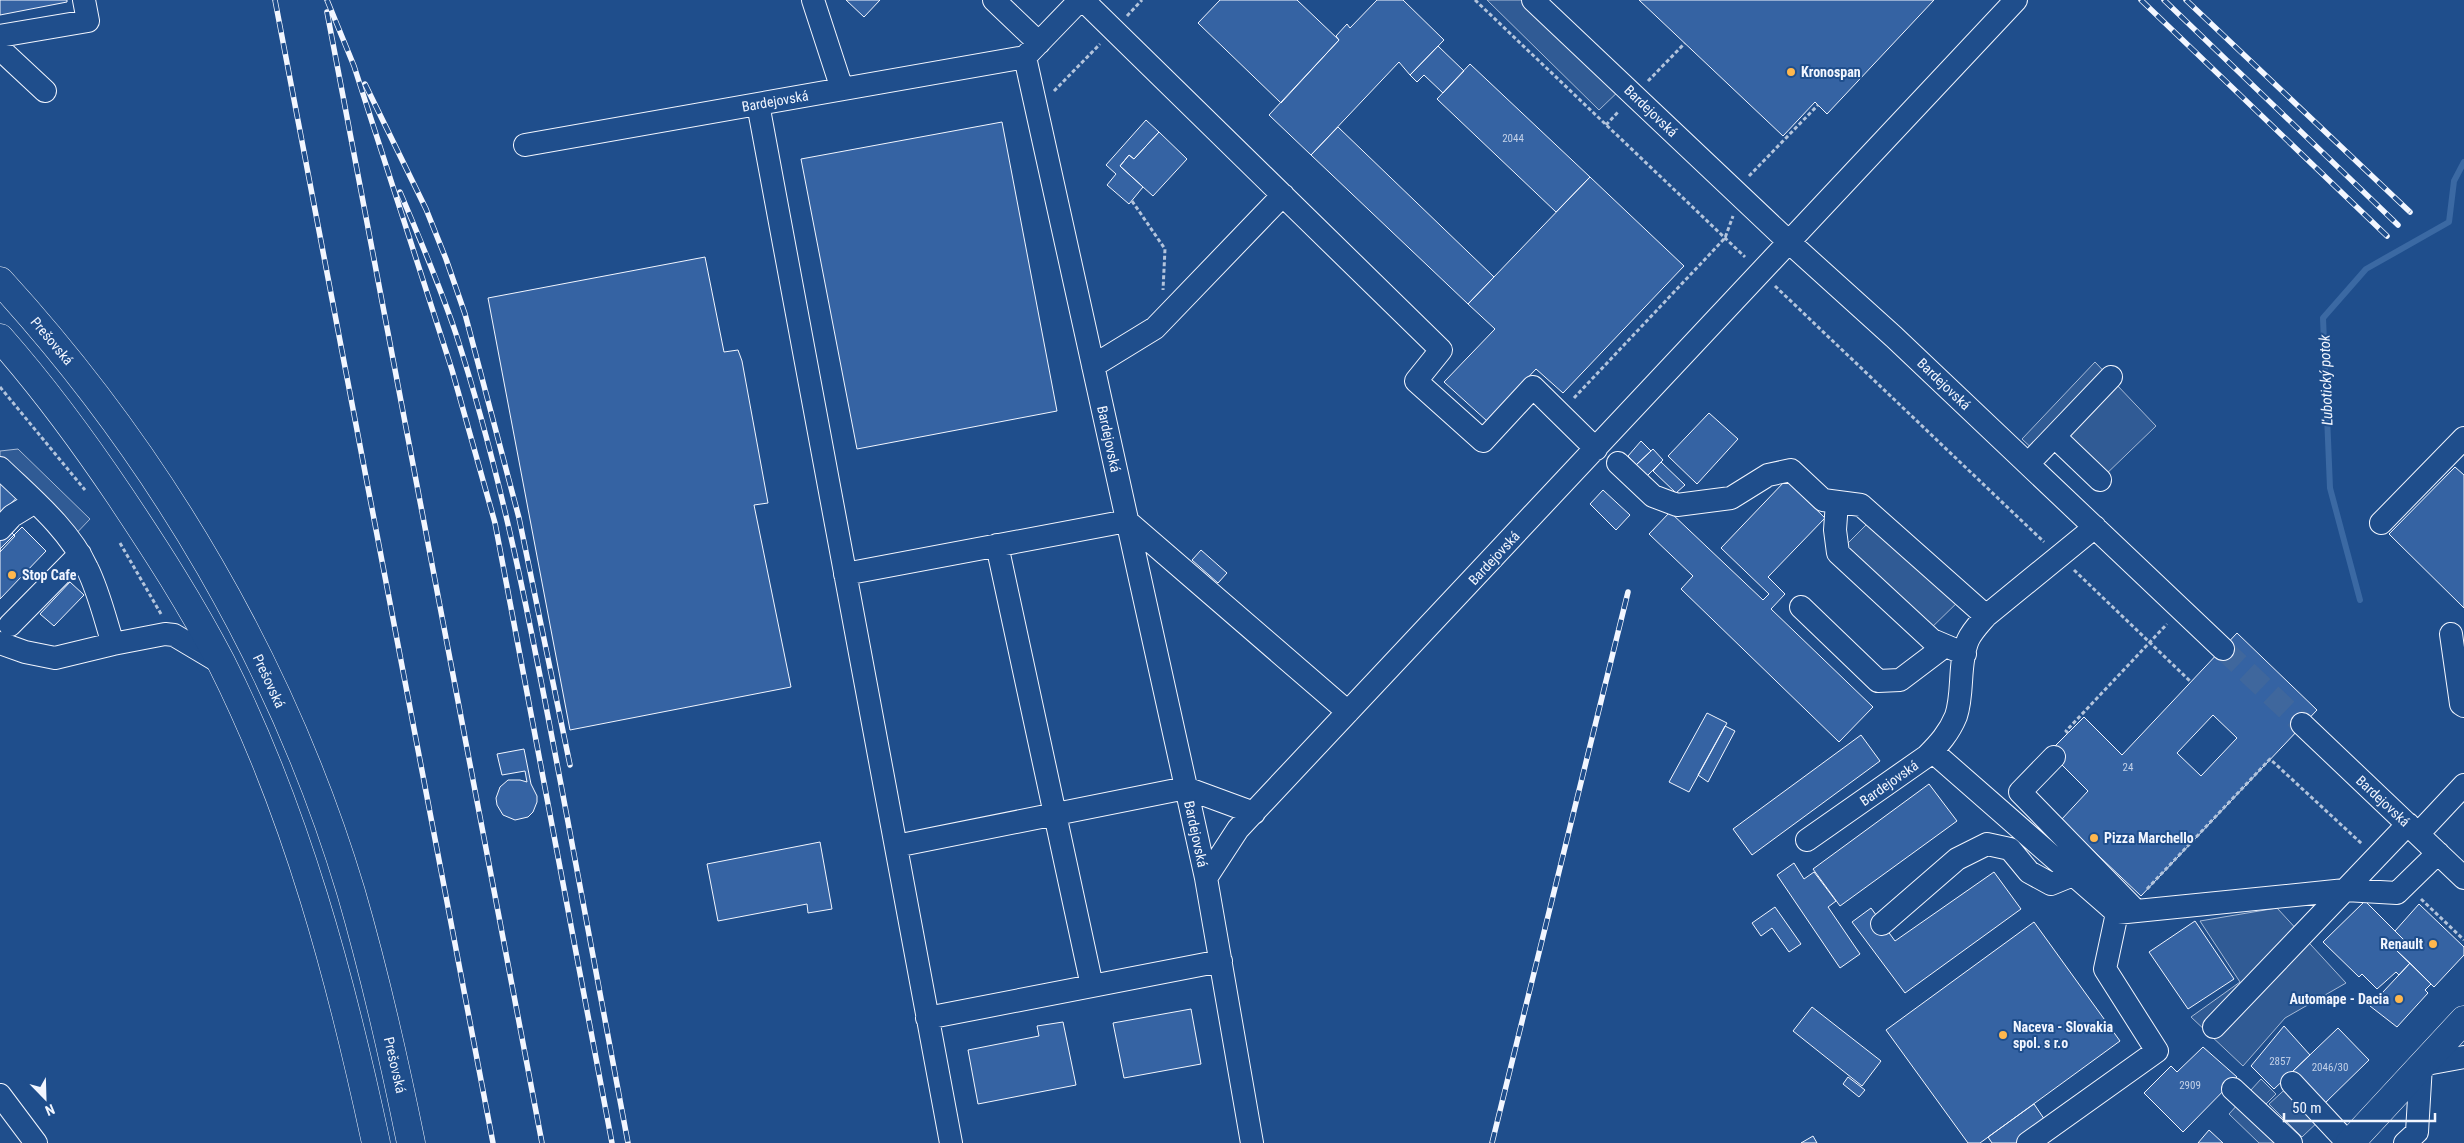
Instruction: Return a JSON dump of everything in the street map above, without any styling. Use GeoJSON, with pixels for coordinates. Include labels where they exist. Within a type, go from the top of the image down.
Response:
{"type":"FeatureCollection","features":[{"type":"Feature","properties":{"kind":"main road","name":"Prešovská"},"geometry":{"type":"LineString","coordinates":[[0,281],[85,379],[128,438],[200,548],[266,674],[311,779],[350,891],[376,982],[411,1143]]}},
{"type":"Feature","properties":{"kind":"main road"},"geometry":{"type":"LineString","coordinates":[[0,338],[33,375],[100,464],[166,566],[221,664],[270,776],[314,901],[343,1000],[376,1143]]}},
{"type":"Feature","properties":{"kind":"main road"},"geometry":{"type":"LineString","coordinates":[[2349,1143],[2464,1020]]}},
{"type":"Feature","properties":{"kind":"street"},"geometry":{"type":"LineString","coordinates":[[0,36],[88,21],[84,0]]}},
{"type":"Feature","properties":{"kind":"street"},"geometry":{"type":"LineString","coordinates":[[814,0],[842,89]]}},
{"type":"Feature","properties":{"kind":"street"},"geometry":{"type":"LineString","coordinates":[[994,0],[1032,50],[1082,0],[1441,350],[1416,381],[1483,441],[1533,387],[1596,449]]}},
{"type":"Feature","properties":{"kind":"street","name":"Bardejovská"},"geometry":{"type":"LineString","coordinates":[[1533,0],[1790,244],[1894,337],[2222,649]]}},
{"type":"Feature","properties":{"kind":"street","name":"Bardejovská"},"geometry":{"type":"LineString","coordinates":[[1206,878],[1238,829],[1790,244],[2016,0]]}},
{"type":"Feature","properties":{"kind":"street"},"geometry":{"type":"LineString","coordinates":[[0,49],[45,91]]}},
{"type":"Feature","properties":{"kind":"street","name":"Bardejovská"},"geometry":{"type":"LineString","coordinates":[[525,145],[842,89],[1032,50],[1036,110],[1206,878],[1252,1143]]}},
{"type":"Feature","properties":{"kind":"street"},"geometry":{"type":"LineString","coordinates":[[758,104],[951,1143]]}},
{"type":"Feature","properties":{"kind":"street"},"geometry":{"type":"LineString","coordinates":[[1093,366],[1160,323],[1283,195]]}},
{"type":"Feature","properties":{"kind":"street"},"geometry":{"type":"LineString","coordinates":[[2028,464],[2111,377]]}},
{"type":"Feature","properties":{"kind":"street"},"geometry":{"type":"LineString","coordinates":[[2054,436],[2100,480]]}},
{"type":"Feature","properties":{"kind":"street"},"geometry":{"type":"LineString","coordinates":[[2382,523],[2464,438]]}},
{"type":"Feature","properties":{"kind":"street"},"geometry":{"type":"LineString","coordinates":[[1618,463],[1653,496],[1677,505],[1731,498],[1768,475],[1791,470],[1823,500],[1861,505],[1986,616]]}},
{"type":"Feature","properties":{"kind":"street"},"geometry":{"type":"LineString","coordinates":[[0,468],[35,502],[70,540],[80,554],[93,582],[113,644]]}},
{"type":"Feature","properties":{"kind":"street"},"geometry":{"type":"LineString","coordinates":[[4,517],[35,502]]}},
{"type":"Feature","properties":{"kind":"street"},"geometry":{"type":"LineString","coordinates":[[1837,502],[1835,530],[1838,553],[1932,640],[1955,650]]}},
{"type":"Feature","properties":{"kind":"street"},"geometry":{"type":"LineString","coordinates":[[845,574],[1127,521],[1348,712]]}},
{"type":"Feature","properties":{"kind":"street","name":"Bardejovská"},"geometry":{"type":"LineString","coordinates":[[1800,607],[1878,681],[1900,680],[1968,641],[1986,616],[2095,527]]}},
{"type":"Feature","properties":{"kind":"street"},"geometry":{"type":"LineString","coordinates":[[997,545],[1092,986]]}},
{"type":"Feature","properties":{"kind":"street"},"geometry":{"type":"LineString","coordinates":[[80,554],[5,634],[24,652],[55,658],[164,634],[174,635],[221,664]]}},
{"type":"Feature","properties":{"kind":"street"},"geometry":{"type":"LineString","coordinates":[[2452,634],[2462,704],[2464,706]]}},
{"type":"Feature","properties":{"kind":"street","name":"Bardejovská"},"geometry":{"type":"LineString","coordinates":[[1807,840],[1932,751],[1950,730],[1956,714],[1955,650]]}},
{"type":"Feature","properties":{"kind":"street","name":"Bardejovská"},"geometry":{"type":"LineString","coordinates":[[2302,724],[2464,878]]}},
{"type":"Feature","properties":{"kind":"street"},"geometry":{"type":"LineString","coordinates":[[1932,751],[2073,875],[2128,909],[2345,890],[2397,894],[2438,853]]}},
{"type":"Feature","properties":{"kind":"street"},"geometry":{"type":"LineString","coordinates":[[2054,757],[2020,792],[2128,909]]}},
{"type":"Feature","properties":{"kind":"street"},"geometry":{"type":"LineString","coordinates":[[2214,1027],[2376,857],[2413,829],[2464,785]]}},
{"type":"Feature","properties":{"kind":"street"},"geometry":{"type":"LineString","coordinates":[[896,846],[1186,788],[1254,813]]}},
{"type":"Feature","properties":{"kind":"street"},"geometry":{"type":"LineString","coordinates":[[1882,924],[1957,859],[1987,844],[2010,849],[2030,872],[2051,884],[2073,875]]}},
{"type":"Feature","properties":{"kind":"street"},"geometry":{"type":"LineString","coordinates":[[2028,1143],[2157,1051],[2105,970],[2128,909]]}},
{"type":"Feature","properties":{"kind":"street"},"geometry":{"type":"LineString","coordinates":[[928,1018],[1220,962]]}},
{"type":"Feature","properties":{"kind":"street"},"geometry":{"type":"LineString","coordinates":[[2405,1143],[2417,1132],[2421,1065],[2464,1057]]}},
{"type":"Feature","properties":{"kind":"street"},"geometry":{"type":"LineString","coordinates":[[2292,1083],[2349,1143]]}},
{"type":"Feature","properties":{"kind":"street"},"geometry":{"type":"LineString","coordinates":[[2233,1089],[2291,1143]]}},
{"type":"Feature","properties":{"kind":"street"},"geometry":{"type":"LineString","coordinates":[[0,1095],[36,1143]]}},
{"type":"Feature","properties":{"kind":"path"},"geometry":{"type":"LineString","coordinates":[[1036,110],[1142,0]]}},
{"type":"Feature","properties":{"kind":"path"},"geometry":{"type":"LineString","coordinates":[[1475,0],[2191,682]]}},
{"type":"Feature","properties":{"kind":"path"},"geometry":{"type":"LineString","coordinates":[[1560,413],[1725,238],[1748,177],[1818,105]]}},
{"type":"Feature","properties":{"kind":"path"},"geometry":{"type":"LineString","coordinates":[[1132,201],[1166,249],[1160,323]]}},
{"type":"Feature","properties":{"kind":"path"},"geometry":{"type":"LineString","coordinates":[[0,386],[90,496]]}},
{"type":"Feature","properties":{"kind":"path"},"geometry":{"type":"LineString","coordinates":[[117,537],[166,623]]}},
{"type":"Feature","properties":{"kind":"path"},"geometry":{"type":"LineString","coordinates":[[2068,733],[2066,731],[2150,643]]}},
{"type":"Feature","properties":{"kind":"path"},"geometry":{"type":"LineString","coordinates":[[2128,909],[2270,759],[2376,857]]}},
{"type":"Feature","properties":{"kind":"path"},"geometry":{"type":"LineString","coordinates":[[2406,885],[2464,940]]}},
{"type":"Feature","properties":{"kind":"shaded area"},"geometry":{"type":"Polygon","coordinates":[[[1487,0],[1533,0],[1624,86],[1599,110],[1487,0]]]}},
{"type":"Feature","properties":{"kind":"shaded area"},"geometry":{"type":"Polygon","coordinates":[[[2095,362],[2156,426],[2100,480],[2055,437],[2038,454],[2022,439],[2095,362]]]}},
{"type":"Feature","properties":{"kind":"shaded area"},"geometry":{"type":"Polygon","coordinates":[[[18,449],[90,519],[70,540],[0,468],[0,451],[18,449]]]}},
{"type":"Feature","properties":{"kind":"shaded area"},"geometry":{"type":"Polygon","coordinates":[[[1874,517],[1964,596],[1925,634],[1838,553],[1874,517]]]}},
{"type":"Feature","properties":{"kind":"shaded area"},"geometry":{"type":"Polygon","coordinates":[[[2277,908],[2346,983],[2285,1018],[2243,1066],[2191,1017],[2240,982],[2200,921],[2277,908]]]}},
{"type":"Feature","properties":{"kind":"shaded area"},"geometry":{"type":"Polygon","coordinates":[[[2261,1079],[2276,1094],[2258,1112],[2291,1143],[2259,1143],[2229,1114],[2261,1079]]]}},
{"type":"Feature","properties":{"kind":"shaded area"},"geometry":{"type":"Polygon","coordinates":[[[2292,1083],[2323,1117],[2302,1137],[2269,1104],[2292,1083]]]}},
{"type":"Feature","properties":{"kind":"building"},"geometry":{"type":"Polygon","coordinates":[[[0,0],[67,0],[67,2],[0,15],[0,0]]]}},
{"type":"Feature","properties":{"kind":"building"},"geometry":{"type":"Polygon","coordinates":[[[846,0],[880,0],[864,17],[846,0]]]}},
{"type":"Feature","properties":{"kind":"building"},"geometry":{"type":"Polygon","coordinates":[[[1220,0],[1297,0],[1339,40],[1281,103],[1198,23],[1220,0]]]}},
{"type":"Feature","properties":{"kind":"building"},"geometry":{"type":"Polygon","coordinates":[[[1377,0],[1403,0],[1444,40],[1410,75],[1399,62],[1311,155],[1269,115],[1339,40],[1336,36],[1347,24],[1350,28],[1377,0]]]}},
{"type":"Feature","properties":{"kind":"building","name":"Kronospan"},"geometry":{"type":"Polygon","coordinates":[[[1639,0],[1934,0],[1827,114],[1815,102],[1783,136],[1639,0]]]}},
{"type":"Feature","properties":{"kind":"building"},"geometry":{"type":"Polygon","coordinates":[[[1438,46],[1464,71],[1443,93],[1424,75],[1417,82],[1410,75],[1438,46]]]}},
{"type":"Feature","properties":{"kind":"building"},"geometry":{"type":"Polygon","coordinates":[[[1470,64],[1590,177],[1556,212],[1437,99],[1470,64]]]}},
{"type":"Feature","properties":{"kind":"building"},"geometry":{"type":"Polygon","coordinates":[[[1146,120],[1159,132],[1134,159],[1129,155],[1120,166],[1143,187],[1129,204],[1107,185],[1116,174],[1106,165],[1146,120]]]}},
{"type":"Feature","properties":{"kind":"building"},"geometry":{"type":"Polygon","coordinates":[[[1002,122],[1057,411],[857,449],[801,159],[1002,122]]]}},
{"type":"Feature","properties":{"kind":"building"},"geometry":{"type":"Polygon","coordinates":[[[1338,127],[1494,277],[1468,304],[1311,155],[1338,127]]]}},
{"type":"Feature","properties":{"kind":"building"},"geometry":{"type":"Polygon","coordinates":[[[1159,132],[1187,159],[1153,196],[1120,166],[1129,155],[1134,159],[1159,132]]]}},
{"type":"Feature","properties":{"kind":"building"},"geometry":{"type":"Polygon","coordinates":[[[1590,177],[1684,266],[1563,393],[1536,369],[1487,421],[1444,382],[1495,329],[1468,304],[1590,177]]]}},
{"type":"Feature","properties":{"kind":"building"},"geometry":{"type":"Polygon","coordinates":[[[705,257],[724,352],[738,350],[742,361],[768,503],[754,505],[791,687],[570,730],[488,298],[705,257]]]}},
{"type":"Feature","properties":{"kind":"building"},"geometry":{"type":"Polygon","coordinates":[[[1709,413],[1738,439],[1697,484],[1668,456],[1709,413]]]}},
{"type":"Feature","properties":{"kind":"building"},"geometry":{"type":"Polygon","coordinates":[[[1641,441],[1651,451],[1636,465],[1628,456],[1641,441]]]}},
{"type":"Feature","properties":{"kind":"building"},"geometry":{"type":"Polygon","coordinates":[[[1653,449],[1663,460],[1647,476],[1635,466],[1653,449]]]}},
{"type":"Feature","properties":{"kind":"building"},"geometry":{"type":"Polygon","coordinates":[[[1661,462],[1685,485],[1676,493],[1653,471],[1661,462]]]}},
{"type":"Feature","properties":{"kind":"building"},"geometry":{"type":"Polygon","coordinates":[[[2455,467],[2464,475],[2464,608],[2389,534],[2455,467]]]}},
{"type":"Feature","properties":{"kind":"building"},"geometry":{"type":"Polygon","coordinates":[[[0,471],[24,490],[0,515],[0,471]]]}},
{"type":"Feature","properties":{"kind":"building"},"geometry":{"type":"Polygon","coordinates":[[[1786,480],[1825,518],[1768,577],[1785,594],[1771,609],[1873,707],[1839,742],[1681,589],[1693,576],[1649,534],[1670,512],[1763,600],[1769,594],[1721,548],[1786,480]]]}},
{"type":"Feature","properties":{"kind":"building"},"geometry":{"type":"Polygon","coordinates":[[[1603,490],[1630,515],[1616,530],[1590,504],[1603,490]]]}},
{"type":"Feature","properties":{"kind":"building"},"geometry":{"type":"Polygon","coordinates":[[[0,521],[15,536],[0,552],[0,521]]]}},
{"type":"Feature","properties":{"kind":"building","name":"Stop Cafe"},"geometry":{"type":"Polygon","coordinates":[[[22,527],[46,551],[0,599],[0,549],[22,527]]]}},
{"type":"Feature","properties":{"kind":"building"},"geometry":{"type":"Polygon","coordinates":[[[1201,550],[1227,573],[1218,583],[1192,560],[1201,550]]]}},
{"type":"Feature","properties":{"kind":"building"},"geometry":{"type":"Polygon","coordinates":[[[70,582],[84,595],[54,626],[40,614],[70,582]]]}},
{"type":"Feature","properties":{"kind":"building"},"geometry":{"type":"Polygon","coordinates":[[[2237,633],[2317,710],[2141,896],[2061,820],[2088,791],[2049,752],[2084,717],[2122,755],[2237,633]],[[2213,715],[2177,753],[2201,776],[2237,738],[2213,715]]]}},
{"type":"Feature","properties":{"kind":"building"},"geometry":{"type":"Polygon","coordinates":[[[1707,713],[1727,723],[1689,792],[1669,782],[1707,713]]]}},
{"type":"Feature","properties":{"kind":"building"},"geometry":{"type":"Polygon","coordinates":[[[1725,726],[1735,731],[1708,782],[1698,775],[1725,726]]]}},
{"type":"Feature","properties":{"kind":"building"},"geometry":{"type":"Polygon","coordinates":[[[1861,735],[1880,761],[1752,855],[1733,829],[1861,735]]]}},
{"type":"Feature","properties":{"kind":"building"},"geometry":{"type":"Polygon","coordinates":[[[524,749],[531,784],[537,796],[537,802],[533,812],[528,817],[515,820],[503,815],[497,805],[496,798],[500,787],[508,780],[527,782],[525,771],[502,775],[497,754],[524,749]]]}},
{"type":"Feature","properties":{"kind":"building"},"geometry":{"type":"Polygon","coordinates":[[[1929,784],[1957,821],[1840,906],[1813,869],[1929,784]]]}},
{"type":"Feature","properties":{"kind":"building"},"geometry":{"type":"Polygon","coordinates":[[[820,842],[832,909],[808,913],[807,904],[718,921],[707,864],[820,842]]]}},
{"type":"Feature","properties":{"kind":"building"},"geometry":{"type":"Polygon","coordinates":[[[1794,863],[1804,879],[1814,872],[1836,901],[1828,907],[1860,954],[1840,968],[1777,875],[1794,863]]]}},
{"type":"Feature","properties":{"kind":"building"},"geometry":{"type":"Polygon","coordinates":[[[1994,872],[2021,909],[1905,993],[1852,922],[1871,908],[1895,941],[1994,872]]]}},
{"type":"Feature","properties":{"kind":"building"},"geometry":{"type":"Polygon","coordinates":[[[2365,901],[2406,942],[2397,951],[2410,963],[2399,975],[2396,972],[2377,989],[2362,974],[2359,977],[2323,942],[2365,901]]]}},
{"type":"Feature","properties":{"kind":"building","name":"Renault"},"geometry":{"type":"Polygon","coordinates":[[[2419,904],[2464,947],[2464,955],[2434,987],[2397,951],[2406,942],[2395,931],[2419,904]]]}},
{"type":"Feature","properties":{"kind":"building"},"geometry":{"type":"Polygon","coordinates":[[[1775,907],[1801,944],[1789,952],[1772,928],[1761,936],[1752,923],[1775,907]]]}},
{"type":"Feature","properties":{"kind":"building"},"geometry":{"type":"Polygon","coordinates":[[[2195,921],[2234,979],[2188,1009],[2149,952],[2195,921]]]}},
{"type":"Feature","properties":{"kind":"building","name":"Naceva - Slovakia spol. s r.o"},"geometry":{"type":"Polygon","coordinates":[[[2034,922],[2120,1041],[1980,1143],[1968,1143],[1886,1030],[2034,922]]]}},
{"type":"Feature","properties":{"kind":"building","name":"Automape - Dacia"},"geometry":{"type":"Polygon","coordinates":[[[2410,963],[2431,984],[2425,990],[2428,993],[2397,1027],[2370,1006],[2410,963]]]}},
{"type":"Feature","properties":{"kind":"building"},"geometry":{"type":"Polygon","coordinates":[[[1812,1007],[1881,1061],[1862,1086],[1793,1031],[1812,1007]]]}},
{"type":"Feature","properties":{"kind":"building"},"geometry":{"type":"Polygon","coordinates":[[[1191,1009],[1201,1064],[1124,1078],[1113,1023],[1191,1009]]]}},
{"type":"Feature","properties":{"kind":"building"},"geometry":{"type":"Polygon","coordinates":[[[1063,1022],[1076,1085],[978,1104],[968,1050],[1039,1036],[1037,1026],[1063,1022]]]}},
{"type":"Feature","properties":{"kind":"building"},"geometry":{"type":"Polygon","coordinates":[[[2284,1026],[2310,1055],[2274,1089],[2251,1066],[2284,1026]]]}},
{"type":"Feature","properties":{"kind":"building"},"geometry":{"type":"Polygon","coordinates":[[[2338,1028],[2369,1060],[2323,1105],[2291,1073],[2338,1028]]]}},
{"type":"Feature","properties":{"kind":"building"},"geometry":{"type":"Polygon","coordinates":[[[2203,1047],[2237,1077],[2183,1132],[2144,1093],[2171,1066],[2177,1072],[2203,1047]]]}},
{"type":"Feature","properties":{"kind":"building"},"geometry":{"type":"Polygon","coordinates":[[[1848,1077],[1865,1090],[1859,1097],[1843,1084],[1848,1077]]]}},
{"type":"Feature","properties":{"kind":"building"},"geometry":{"type":"Polygon","coordinates":[[[2034,1104],[2049,1126],[2025,1143],[1992,1143],[1988,1137],[2034,1104]]]}},
{"type":"Feature","properties":{"kind":"building"},"geometry":{"type":"Polygon","coordinates":[[[2209,1130],[2223,1143],[2198,1143],[2209,1130]]]}},
{"type":"Feature","properties":{"kind":"building"},"geometry":{"type":"Polygon","coordinates":[[[1813,1136],[1817,1143],[1801,1143],[1813,1136]]]}},
{"type":"Feature","properties":{"kind":"waterway","name":"Ľubotický potok"},"geometry":{"type":"LineString","coordinates":[[2360,600],[2330,488],[2323,318],[2366,269],[2449,222],[2454,181],[2464,162]]}},
{"type":"Feature","properties":{"kind":"tunnel"},"geometry":{"type":"LineString","coordinates":[[2223,649],[2302,724]]}},
{"type":"Feature","properties":{"kind":"railway"},"geometry":{"type":"LineString","coordinates":[[275,0],[493,1143]]}},
{"type":"Feature","properties":{"kind":"railway"},"geometry":{"type":"LineString","coordinates":[[327,0],[354,66],[452,370],[495,523],[612,1143]]}},
{"type":"Feature","properties":{"kind":"railway"},"geometry":{"type":"LineString","coordinates":[[2141,0],[2387,236]]}},
{"type":"Feature","properties":{"kind":"railway"},"geometry":{"type":"LineString","coordinates":[[2164,0],[2398,225]]}},
{"type":"Feature","properties":{"kind":"railway"},"geometry":{"type":"LineString","coordinates":[[2186,0],[2410,212]]}},
{"type":"Feature","properties":{"kind":"railway"},"geometry":{"type":"LineString","coordinates":[[327,12],[542,1143]]}},
{"type":"Feature","properties":{"kind":"railway"},"geometry":{"type":"LineString","coordinates":[[365,84],[426,209],[465,314],[519,518],[570,765]]}},
{"type":"Feature","properties":{"kind":"railway"},"geometry":{"type":"LineString","coordinates":[[400,192],[437,280],[456,334],[489,446],[503,503],[540,675],[628,1143]]}},
{"type":"Feature","properties":{"kind":"railway"},"geometry":{"type":"LineString","coordinates":[[1492,1143],[1628,592]]}},
{"type":"Feature","properties":{"kind":"place","name":"Kronospan"},"geometry":{"type":"Point","coordinates":[1791,72]}},
{"type":"Feature","properties":{"kind":"place","name":"Stop Cafe"},"geometry":{"type":"Point","coordinates":[12,575]}},
{"type":"Feature","properties":{"kind":"place","name":"Pizza Marchello"},"geometry":{"type":"Point","coordinates":[2094,838]}},
{"type":"Feature","properties":{"kind":"place","name":"Renault"},"geometry":{"type":"Point","coordinates":[2433,944]}},
{"type":"Feature","properties":{"kind":"place","name":"Automape - Dacia"},"geometry":{"type":"Point","coordinates":[2399,999]}},
{"type":"Feature","properties":{"kind":"place","name":"Naceva - Slovakia spol. s r.o"},"geometry":{"type":"Point","coordinates":[2003,1035]}}]}
